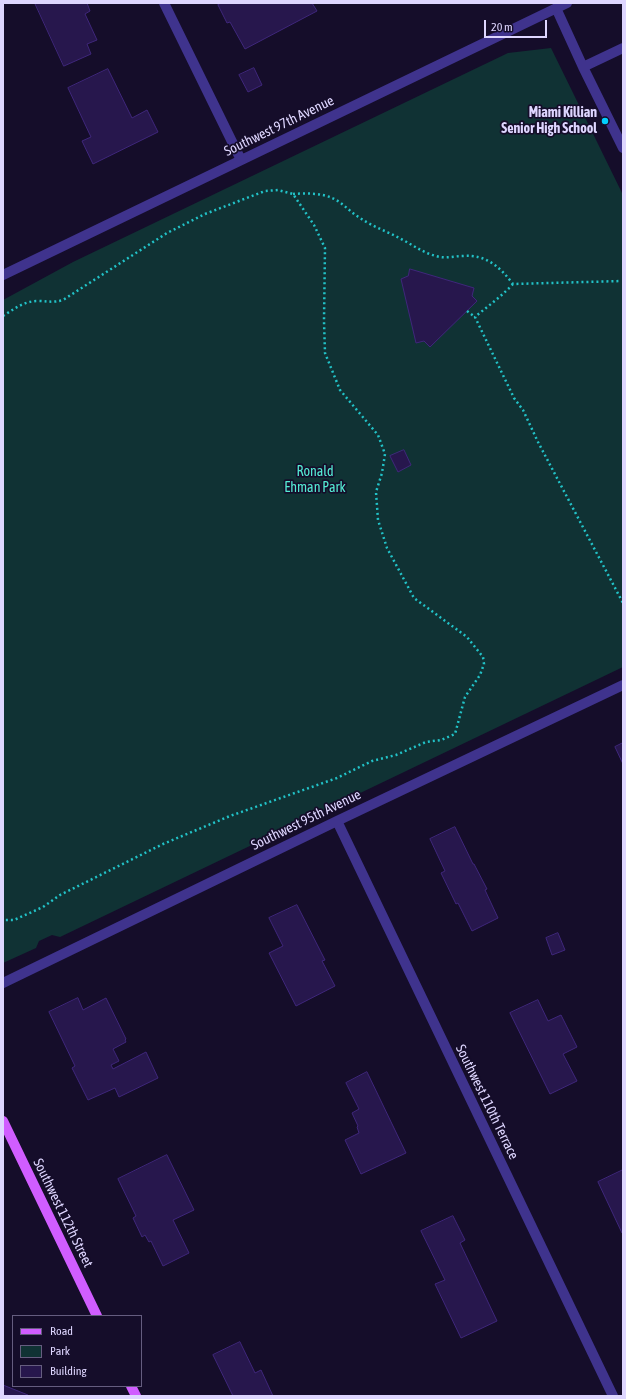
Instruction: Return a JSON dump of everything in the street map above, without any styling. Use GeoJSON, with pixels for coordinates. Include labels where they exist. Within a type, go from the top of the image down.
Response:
{"type":"FeatureCollection","features":[{"type":"Feature","properties":{"kind":"main road","name":"Southwest 112th Street"},"geometry":{"type":"LineString","coordinates":[[3,1121],[97,1315]]}},
{"type":"Feature","properties":{"kind":"main road"},"geometry":{"type":"LineString","coordinates":[[132,1387],[136,1396]]}},
{"type":"Feature","properties":{"kind":"street"},"geometry":{"type":"LineString","coordinates":[[164,3],[241,160]]}},
{"type":"Feature","properties":{"kind":"street","name":"Southwest 97th Avenue"},"geometry":{"type":"LineString","coordinates":[[3,275],[566,3]]}},
{"type":"Feature","properties":{"kind":"street"},"geometry":{"type":"LineString","coordinates":[[556,8],[623,148]]}},
{"type":"Feature","properties":{"kind":"street"},"geometry":{"type":"LineString","coordinates":[[583,67],[623,48]]}},
{"type":"Feature","properties":{"kind":"street","name":"Southwest 95th Avenue"},"geometry":{"type":"LineString","coordinates":[[3,983],[337,821],[623,685]]}},
{"type":"Feature","properties":{"kind":"street","name":"Southwest 110th Terrace"},"geometry":{"type":"LineString","coordinates":[[337,821],[613,1396]]}},
{"type":"Feature","properties":{"kind":"path"},"geometry":{"type":"LineString","coordinates":[[3,316],[25,303],[38,301],[55,303],[63,300],[167,232],[228,204],[264,191],[278,190],[293,194],[308,193],[332,198],[360,219],[403,240],[419,250],[437,257],[450,258],[477,256],[488,260],[493,262],[504,272],[513,284],[526,285],[621,281]]}},
{"type":"Feature","properties":{"kind":"path"},"geometry":{"type":"LineString","coordinates":[[3,920],[14,920],[44,907],[60,895],[163,844],[230,816],[287,794],[337,778],[372,761],[396,755],[426,742],[441,740],[455,734],[466,697],[480,674],[484,664],[483,657],[467,637],[414,598],[388,548],[378,520],[376,492],[382,473],[385,454],[378,435],[340,390],[325,353],[325,248],[314,225],[293,194]]}},
{"type":"Feature","properties":{"kind":"path"},"geometry":{"type":"LineString","coordinates":[[475,317],[513,284]]}},
{"type":"Feature","properties":{"kind":"path"},"geometry":{"type":"LineString","coordinates":[[467,311],[475,317],[514,398],[523,410],[538,442],[623,603]]}},
{"type":"Feature","properties":{"kind":"green space","name":"Ronald Ehman Park"},"geometry":{"type":"Polygon","coordinates":[[[551,48],[623,195],[623,667],[60,937],[52,935],[39,941],[36,948],[3,963],[3,300],[73,262],[508,53],[551,48]]]}},
{"type":"Feature","properties":{"kind":"building"},"geometry":{"type":"Polygon","coordinates":[[[35,3],[87,3],[90,11],[85,14],[97,40],[87,44],[91,54],[64,66],[35,3]]]}},
{"type":"Feature","properties":{"kind":"building"},"geometry":{"type":"Polygon","coordinates":[[[222,3],[312,3],[317,11],[245,49],[230,22],[227,23],[218,5],[222,3]]]}},
{"type":"Feature","properties":{"kind":"building"},"geometry":{"type":"Polygon","coordinates":[[[254,68],[262,85],[248,92],[239,75],[254,68]]]}},
{"type":"Feature","properties":{"kind":"building"},"geometry":{"type":"Polygon","coordinates":[[[108,69],[132,118],[147,110],[158,132],[93,164],[82,141],[91,137],[68,88],[108,69]]]}},
{"type":"Feature","properties":{"kind":"building"},"geometry":{"type":"Polygon","coordinates":[[[410,269],[474,288],[472,296],[477,301],[430,347],[424,341],[416,343],[401,279],[408,276],[410,269]]]}},
{"type":"Feature","properties":{"kind":"building"},"geometry":{"type":"Polygon","coordinates":[[[404,450],[411,465],[398,472],[390,456],[404,450]]]}},
{"type":"Feature","properties":{"kind":"building"},"geometry":{"type":"Polygon","coordinates":[[[623,743],[623,764],[615,747],[623,743]]]}},
{"type":"Feature","properties":{"kind":"building"},"geometry":{"type":"Polygon","coordinates":[[[455,827],[487,889],[485,890],[498,918],[472,931],[458,903],[456,904],[441,873],[445,871],[430,839],[455,827]]]}},
{"type":"Feature","properties":{"kind":"building"},"geometry":{"type":"Polygon","coordinates":[[[297,905],[325,960],[322,961],[335,986],[296,1006],[269,953],[283,946],[269,918],[297,905]]]}},
{"type":"Feature","properties":{"kind":"building"},"geometry":{"type":"Polygon","coordinates":[[[558,933],[565,950],[552,955],[546,938],[558,933]]]}},
{"type":"Feature","properties":{"kind":"building"},"geometry":{"type":"Polygon","coordinates":[[[78,998],[83,1010],[106,998],[126,1039],[126,1042],[113,1049],[119,1061],[111,1065],[113,1069],[146,1052],[158,1078],[119,1097],[115,1088],[88,1100],[72,1068],[75,1066],[49,1012],[78,998]]]}},
{"type":"Feature","properties":{"kind":"building"},"geometry":{"type":"Polygon","coordinates":[[[538,1000],[548,1021],[561,1015],[577,1047],[563,1054],[577,1081],[550,1094],[510,1013],[538,1000]]]}},
{"type":"Feature","properties":{"kind":"building"},"geometry":{"type":"Polygon","coordinates":[[[367,1072],[406,1153],[361,1174],[345,1140],[359,1133],[358,1126],[352,1113],[359,1109],[346,1083],[367,1072]]]}},
{"type":"Feature","properties":{"kind":"building"},"geometry":{"type":"Polygon","coordinates":[[[167,1155],[194,1210],[173,1220],[189,1253],[163,1266],[151,1241],[149,1242],[145,1235],[142,1237],[133,1218],[136,1216],[118,1179],[167,1155]]]}},
{"type":"Feature","properties":{"kind":"building"},"geometry":{"type":"Polygon","coordinates":[[[623,1170],[623,1232],[622,1233],[598,1182],[623,1170]]]}},
{"type":"Feature","properties":{"kind":"building"},"geometry":{"type":"Polygon","coordinates":[[[453,1216],[465,1240],[460,1243],[497,1321],[461,1338],[435,1284],[445,1280],[421,1231],[453,1216]]]}},
{"type":"Feature","properties":{"kind":"building"},"geometry":{"type":"Polygon","coordinates":[[[240,1342],[255,1373],[261,1370],[273,1396],[233,1396],[213,1355],[240,1342]]]}},
{"type":"Feature","properties":{"kind":"building"},"geometry":{"type":"Polygon","coordinates":[[[3,1385],[28,1395],[28,1396],[3,1396],[3,1385]]]}},
{"type":"Feature","properties":{"kind":"place","name":"Miami Killian Senior High School"},"geometry":{"type":"Point","coordinates":[605,121]}}]}
